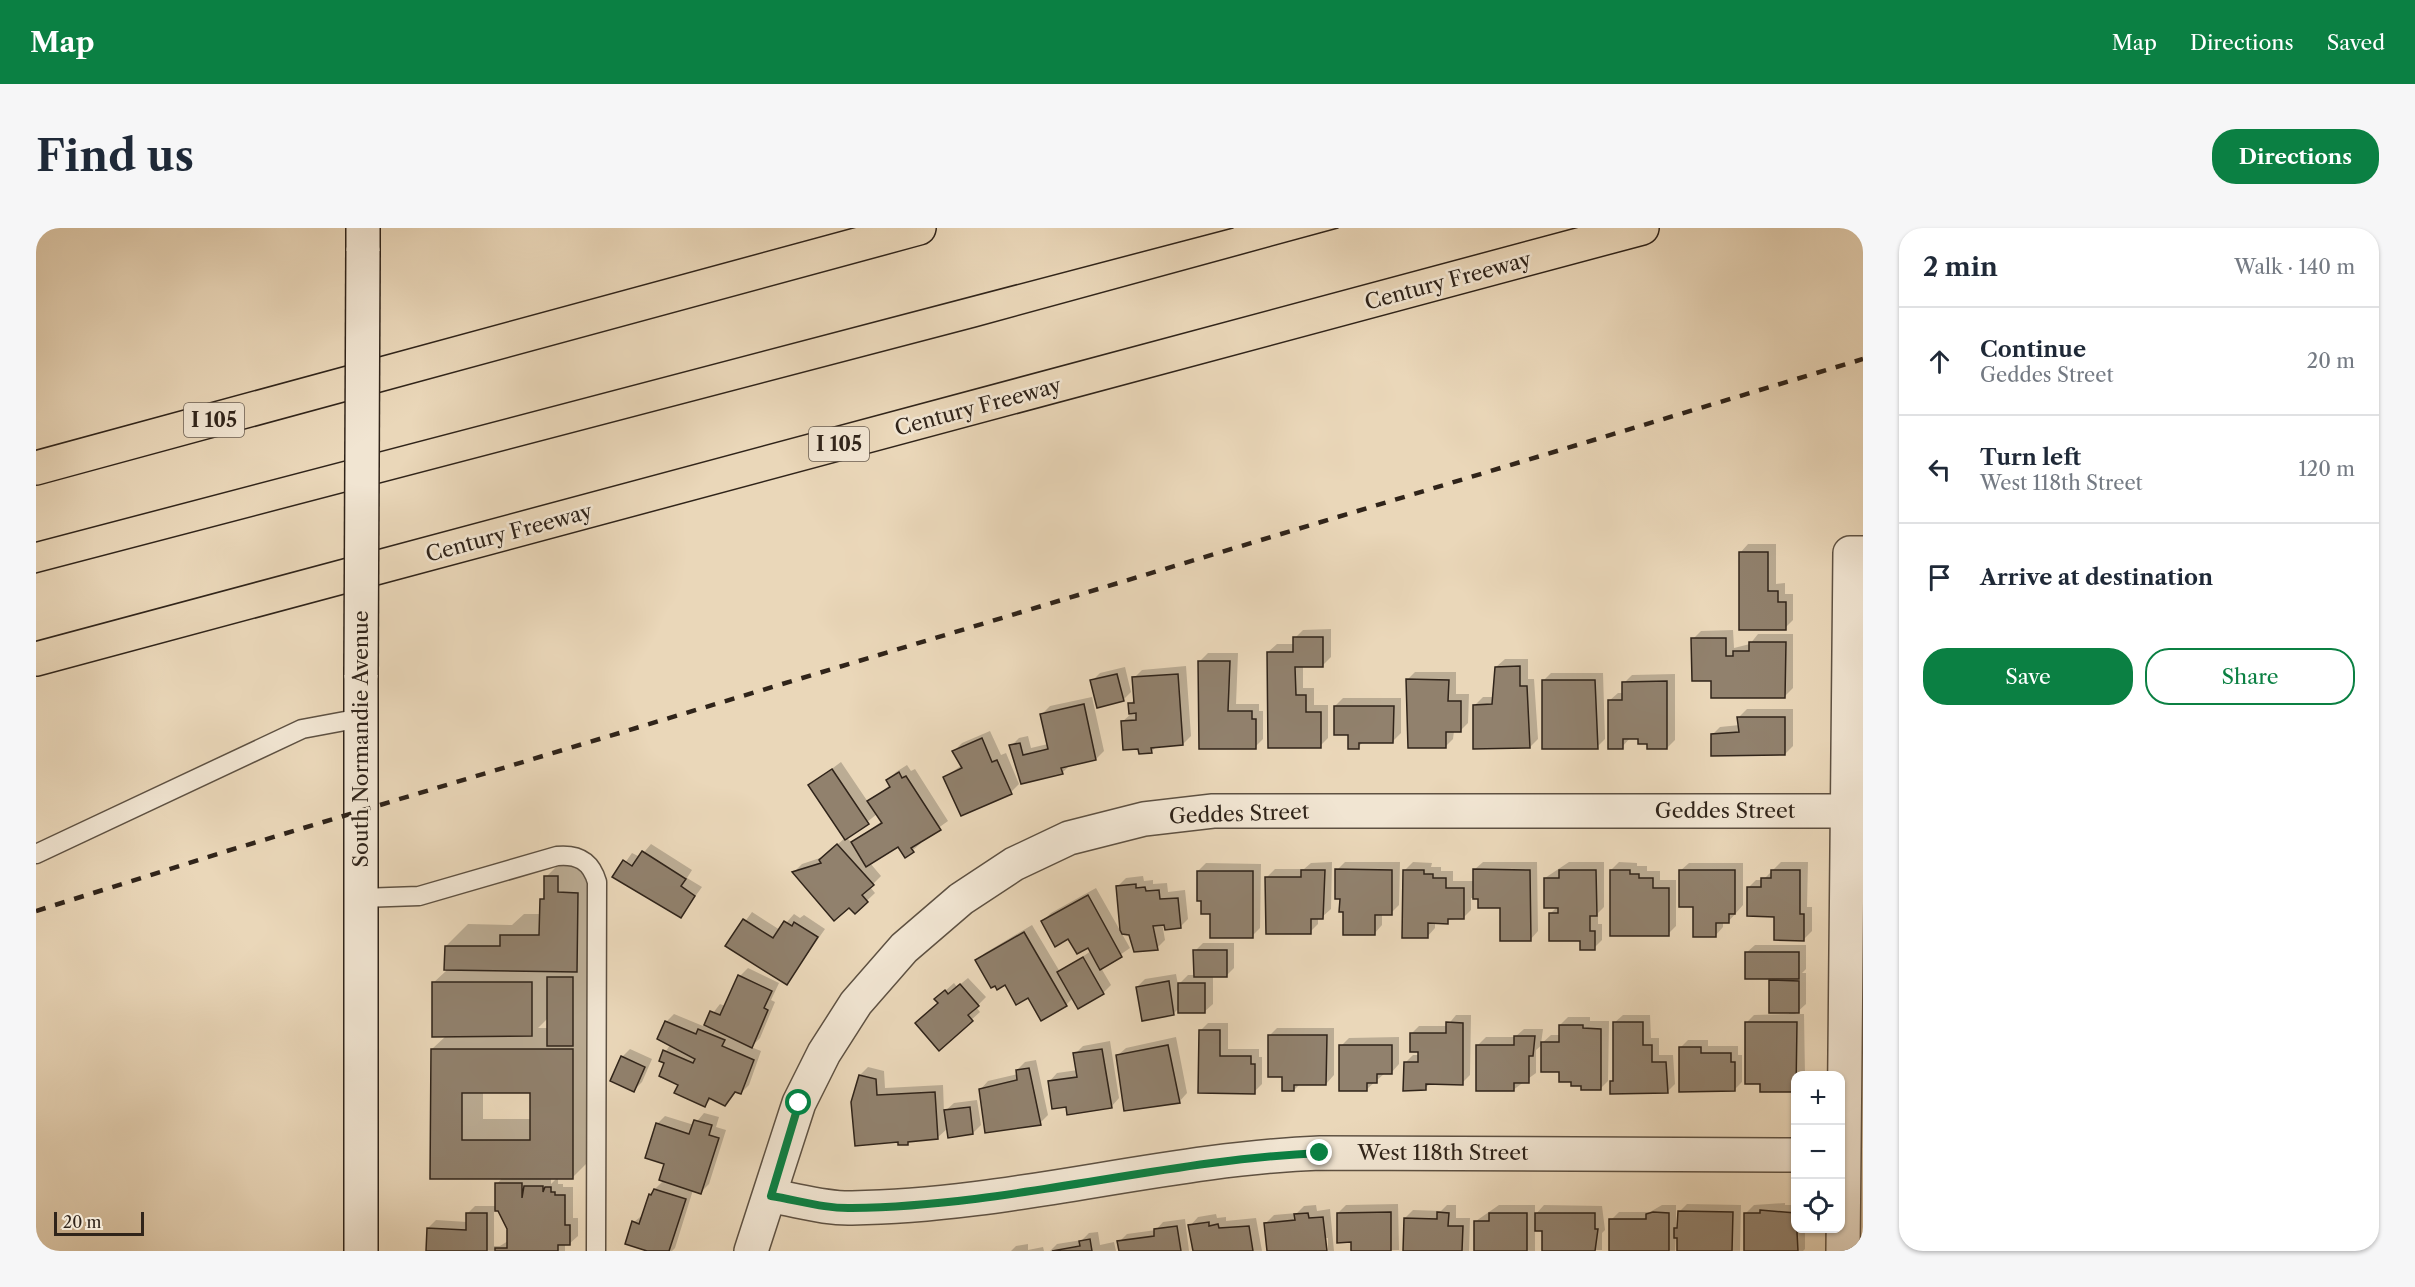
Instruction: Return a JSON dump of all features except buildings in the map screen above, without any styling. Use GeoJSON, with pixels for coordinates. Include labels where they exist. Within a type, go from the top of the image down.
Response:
{"type":"FeatureCollection","features":[{"type":"Feature","properties":{"kind":"highway","name":"I 105"},"geometry":{"type":"LineString","coordinates":[[36,468],[919,228]]}},
{"type":"Feature","properties":{"kind":"highway","name":"Century Freeway"},"geometry":{"type":"LineString","coordinates":[[36,659],[1642,228]]}},
{"type":"Feature","properties":{"kind":"street","name":"South Normandie Avenue"},"geometry":{"type":"LineString","coordinates":[[361,1251],[363,239]]}},
{"type":"Feature","properties":{"kind":"street"},"geometry":{"type":"LineString","coordinates":[[1842,1125],[1847,811],[1856,553]]}},
{"type":"Feature","properties":{"kind":"street","name":"Geddes Street"},"geometry":{"type":"LineString","coordinates":[[751,1251],[771,1196],[799,1103],[824,1053],[856,1003],[904,948],[961,899],[1014,864],[1069,838],[1144,819],[1213,810],[1847,811]]}},
{"type":"Feature","properties":{"kind":"street","name":"West 118th Street"},"geometry":{"type":"LineString","coordinates":[[771,1196],[850,1209],[951,1202],[1262,1155],[1308,1153],[1791,1155]]}},
{"type":"Feature","properties":{"kind":"street"},"geometry":{"type":"LineString","coordinates":[[1842,1179],[1843,1251]]}},
{"type":"Feature","properties":{"kind":"lane"},"geometry":{"type":"LineString","coordinates":[[36,854],[302,729],[361,718]]}},
{"type":"Feature","properties":{"kind":"lane"},"geometry":{"type":"LineString","coordinates":[[361,898],[418,896],[557,856],[572,855],[584,860],[593,870],[597,882],[596,1251]]}},
{"type":"Feature","properties":{"kind":"tram line"},"geometry":{"type":"LineString","coordinates":[[36,542],[1233,228]]}},
{"type":"Feature","properties":{"kind":"tram line"},"geometry":{"type":"LineString","coordinates":[[36,573],[976,327],[1338,228]]}},
{"type":"Feature","properties":{"kind":"railway"},"geometry":{"type":"LineString","coordinates":[[36,911],[227,851],[1863,359]]}},
{"type":"Feature","properties":{"kind":"route"},"geometry":{"type":"LineString","coordinates":[[799,1103],[771,1196],[850,1209],[951,1202],[1262,1155],[1320,1153]]}}]}
